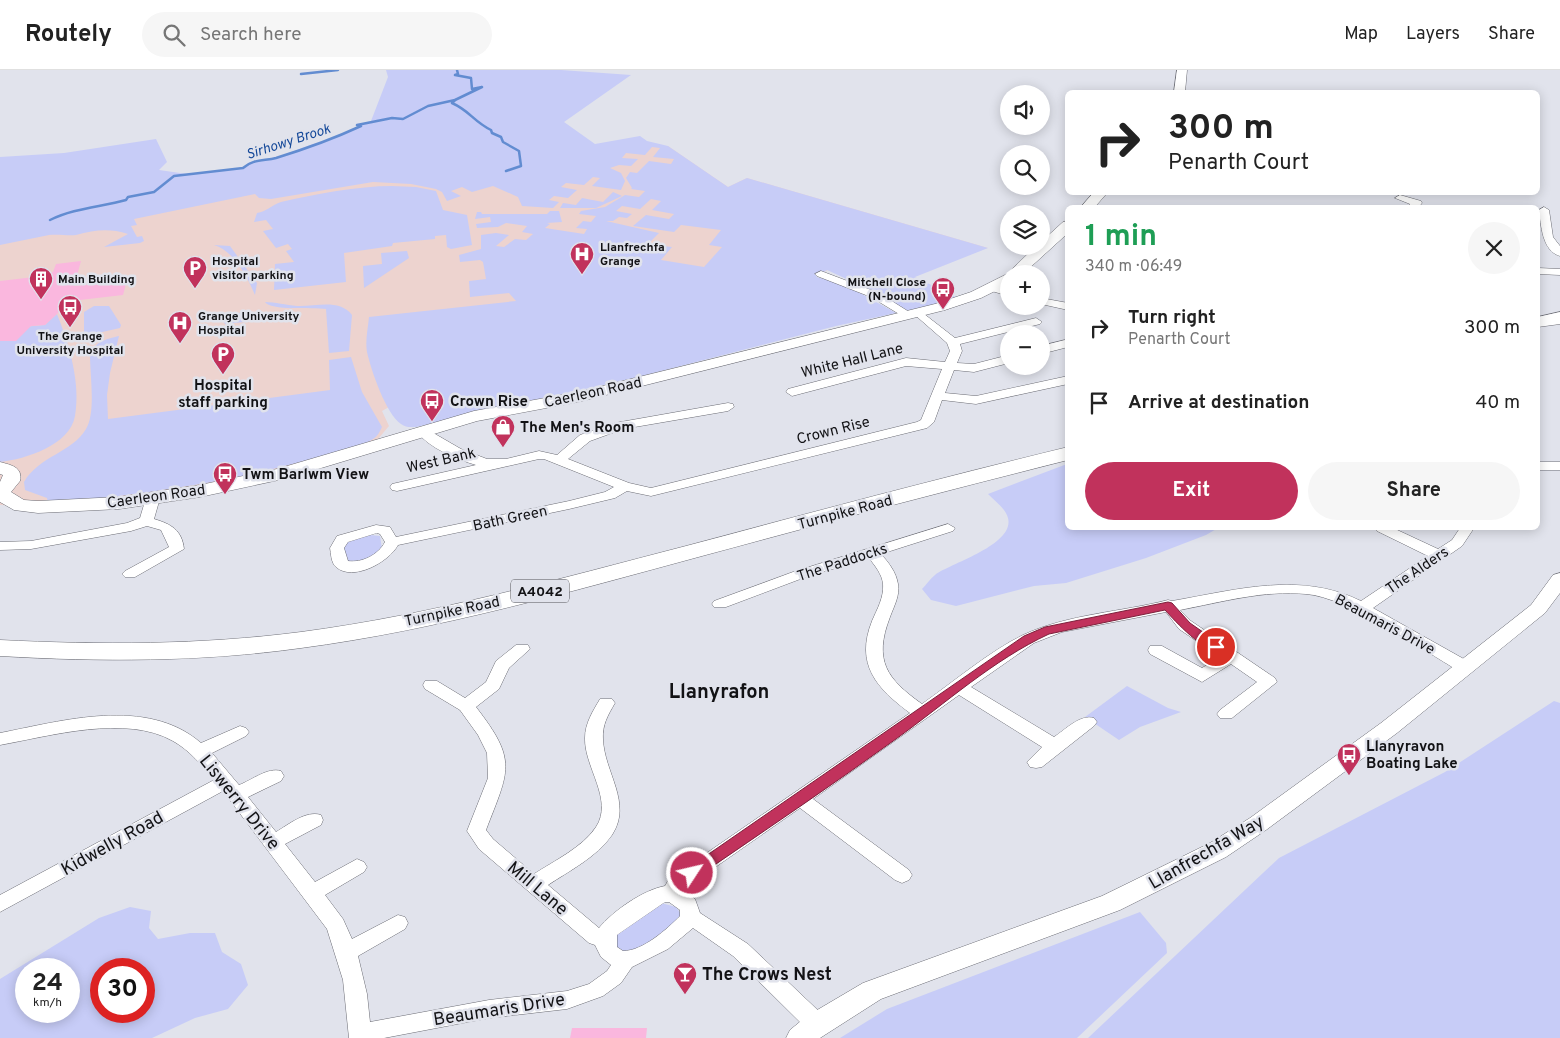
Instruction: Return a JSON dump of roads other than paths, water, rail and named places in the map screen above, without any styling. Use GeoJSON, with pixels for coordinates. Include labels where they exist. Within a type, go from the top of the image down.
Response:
{"type":"FeatureCollection","features":[{"type":"Feature","properties":{"kind":"highway"},"geometry":{"type":"LineString","coordinates":[[1540,322],[1560,318]]}},
{"type":"Feature","properties":{"kind":"highway"},"geometry":{"type":"LineString","coordinates":[[1540,333],[1560,328]]}},
{"type":"Feature","properties":{"kind":"highway","name":"Turnpike Road"},"geometry":{"type":"LineString","coordinates":[[0,632],[77,636],[177,635],[276,628],[359,616],[565,571],[1065,442]]}},
{"type":"Feature","properties":{"kind":"highway","name":"Turnpike Road"},"geometry":{"type":"LineString","coordinates":[[0,648],[102,652],[203,650],[303,640],[357,631],[561,586],[1065,454]]}},
{"type":"Feature","properties":{"kind":"main road"},"geometry":{"type":"LineString","coordinates":[[1180,90],[1182,70]]}},
{"type":"Feature","properties":{"kind":"main road"},"geometry":{"type":"LineString","coordinates":[[1092,205],[1100,195]]}},
{"type":"Feature","properties":{"kind":"main road"},"geometry":{"type":"LineString","coordinates":[[1024,265],[1065,228]]}},
{"type":"Feature","properties":{"kind":"main road","name":"Caerleon Road"},"geometry":{"type":"LineString","coordinates":[[0,468],[11,472],[13,477],[11,482],[0,491],[10,501],[21,506],[38,508],[153,498],[281,474],[474,416],[578,397],[913,314],[963,300],[1000,283]]}},
{"type":"Feature","properties":{"kind":"street"},"geometry":{"type":"LineString","coordinates":[[1400,198],[1415,201],[1417,203],[1415,205]]}},
{"type":"Feature","properties":{"kind":"street"},"geometry":{"type":"LineString","coordinates":[[1559,218],[1544,213],[1548,237],[1560,253]]}},
{"type":"Feature","properties":{"kind":"street"},"geometry":{"type":"LineString","coordinates":[[1540,271],[1560,272]]}},
{"type":"Feature","properties":{"kind":"street"},"geometry":{"type":"LineString","coordinates":[[821,274],[875,295],[913,314],[953,342],[1036,322]]}},
{"type":"Feature","properties":{"kind":"street"},"geometry":{"type":"LineString","coordinates":[[992,288],[1000,290]]}},
{"type":"Feature","properties":{"kind":"street"},"geometry":{"type":"LineString","coordinates":[[1050,303],[1065,306]]}},
{"type":"Feature","properties":{"kind":"street","name":"Crown Rise"},"geometry":{"type":"LineString","coordinates":[[423,431],[434,440],[483,463],[494,464],[537,454],[559,460],[625,486],[651,492],[922,425],[927,422],[956,351],[953,342]]}},
{"type":"Feature","properties":{"kind":"street"},"geometry":{"type":"LineString","coordinates":[[1050,348],[1065,344]]}},
{"type":"Feature","properties":{"kind":"street","name":"White Hall Lane"},"geometry":{"type":"LineString","coordinates":[[792,392],[906,362],[974,368],[1000,361]]}},
{"type":"Feature","properties":{"kind":"street"},"geometry":{"type":"LineString","coordinates":[[937,396],[976,400],[1065,381]]}},
{"type":"Feature","properties":{"kind":"street"},"geometry":{"type":"LineString","coordinates":[[559,460],[585,438],[620,426],[728,407]]}},
{"type":"Feature","properties":{"kind":"street","name":"West Bank"},"geometry":{"type":"LineString","coordinates":[[397,487],[494,464]]}},
{"type":"Feature","properties":{"kind":"street"},"geometry":{"type":"LineString","coordinates":[[1540,466],[1560,466]]}},
{"type":"Feature","properties":{"kind":"street","name":"Bath Green"},"geometry":{"type":"LineString","coordinates":[[392,542],[569,505],[610,495],[625,486]]}},
{"type":"Feature","properties":{"kind":"street"},"geometry":{"type":"LineString","coordinates":[[146,521],[153,498]]}},
{"type":"Feature","properties":{"kind":"street"},"geometry":{"type":"LineString","coordinates":[[0,546],[31,545],[80,537],[131,527],[146,521],[166,527],[176,542],[178,549],[130,574]]}},
{"type":"Feature","properties":{"kind":"street","name":"The Paddocks"},"geometry":{"type":"LineString","coordinates":[[720,604],[732,593],[949,529]]}},
{"type":"Feature","properties":{"kind":"street"},"geometry":{"type":"LineString","coordinates":[[1386,530],[1439,556]]}},
{"type":"Feature","properties":{"kind":"street","name":"The Alders"},"geometry":{"type":"LineString","coordinates":[[1362,608],[1458,542],[1466,530]]}},
{"type":"Feature","properties":{"kind":"street"},"geometry":{"type":"LineString","coordinates":[[872,552],[887,571],[892,590],[874,633],[871,650],[876,668],[885,685],[921,712]]}},
{"type":"Feature","properties":{"kind":"street","name":"Llanfrechfa Way"},"geometry":{"type":"LineString","coordinates":[[809,1031],[872,991],[1111,904],[1218,850],[1258,824],[1389,728],[1538,609],[1560,579]]}},
{"type":"Feature","properties":{"kind":"street","name":"Beaumaris Drive"},"geometry":{"type":"LineString","coordinates":[[672,894],[676,884],[892,736],[957,686],[1028,639],[1045,631],[1168,605],[1284,588],[1322,592],[1362,608],[1465,667]]}},
{"type":"Feature","properties":{"kind":"street"},"geometry":{"type":"LineString","coordinates":[[1168,605],[1185,625],[1231,658],[1270,682],[1226,714]]}},
{"type":"Feature","properties":{"kind":"street"},"geometry":{"type":"LineString","coordinates":[[431,685],[466,706],[493,685],[502,665],[522,649]]}},
{"type":"Feature","properties":{"kind":"street"},"geometry":{"type":"LineString","coordinates":[[1156,650],[1202,676],[1231,658]]}},
{"type":"Feature","properties":{"kind":"street"},"geometry":{"type":"LineString","coordinates":[[957,686],[1054,746]]}},
{"type":"Feature","properties":{"kind":"street"},"geometry":{"type":"LineString","coordinates":[[534,884],[600,837],[610,819],[611,803],[598,763],[592,733],[594,721],[606,703]]}},
{"type":"Feature","properties":{"kind":"street","name":"Mill Lane"},"geometry":{"type":"LineString","coordinates":[[466,706],[486,732],[496,753],[498,765],[497,778],[476,831],[486,844],[596,937],[605,940]]}},
{"type":"Feature","properties":{"kind":"street"},"geometry":{"type":"LineString","coordinates":[[1036,762],[1054,746],[1088,722]]}},
{"type":"Feature","properties":{"kind":"street","name":"Liswerry Drive"},"geometry":{"type":"LineString","coordinates":[[0,739],[100,724],[132,724],[148,726],[178,735],[199,752],[231,788],[313,893],[336,926],[348,952],[359,1000],[360,1035]]}},
{"type":"Feature","properties":{"kind":"street"},"geometry":{"type":"LineString","coordinates":[[199,752],[240,732]]}},
{"type":"Feature","properties":{"kind":"street","name":"Kidwelly Road"},"geometry":{"type":"LineString","coordinates":[[0,904],[231,788],[275,776]]}},
{"type":"Feature","properties":{"kind":"street"},"geometry":{"type":"LineString","coordinates":[[799,798],[902,875]]}},
{"type":"Feature","properties":{"kind":"street"},"geometry":{"type":"LineString","coordinates":[[273,842],[314,820]]}},
{"type":"Feature","properties":{"kind":"street"},"geometry":{"type":"LineString","coordinates":[[313,893],[357,867]]}},
{"type":"Feature","properties":{"kind":"street"},"geometry":{"type":"LineString","coordinates":[[672,894],[685,901],[689,908],[690,917],[683,927],[636,959],[625,960],[614,957],[607,950],[605,940],[607,933],[616,924],[660,895],[672,894]]}},
{"type":"Feature","properties":{"kind":"street"},"geometry":{"type":"LineString","coordinates":[[690,917],[710,926],[724,938],[809,1031]]}},
{"type":"Feature","properties":{"kind":"street"},"geometry":{"type":"LineString","coordinates":[[348,952],[398,923]]}},
{"type":"Feature","properties":{"kind":"street","name":"Beaumaris Drive"},"geometry":{"type":"LineString","coordinates":[[360,1035],[488,1009],[567,1000],[596,990],[614,977],[625,960]]}},
{"type":"Feature","properties":{"kind":"waterway"},"geometry":{"type":"LineString","coordinates":[[301,74],[338,70]]}},
{"type":"Feature","properties":{"kind":"waterway","name":"Sirhowy Brook"},"geometry":{"type":"LineString","coordinates":[[455,100],[482,87],[472,89],[471,78],[455,75],[458,74],[457,70]]}},
{"type":"Feature","properties":{"kind":"waterway","name":"Sirhowy Brook"},"geometry":{"type":"LineString","coordinates":[[50,220],[78,210],[154,192],[174,176],[243,168],[255,162],[276,158],[308,147],[361,126],[357,125],[392,118],[403,119],[428,106],[455,100]]}},
{"type":"Feature","properties":{"kind":"waterway"},"geometry":{"type":"LineString","coordinates":[[455,100],[452,103],[463,109],[491,130],[492,133],[501,137],[503,142],[519,151],[521,166],[506,171]]}},
{"type":"Feature","properties":{"kind":"place","name":"Llanfrechfa Grange"},"geometry":{"type":"Point","coordinates":[582,275]}},
{"type":"Feature","properties":{"kind":"place","name":"Hospital visitor parking"},"geometry":{"type":"Point","coordinates":[195,289]}},
{"type":"Feature","properties":{"kind":"place","name":"Main Building"},"geometry":{"type":"Point","coordinates":[41,300]}},
{"type":"Feature","properties":{"kind":"place","name":"Mitchell Close (N-bound)"},"geometry":{"type":"Point","coordinates":[943,310]}},
{"type":"Feature","properties":{"kind":"place","name":"The Grange University Hospital"},"geometry":{"type":"Point","coordinates":[70,328]}},
{"type":"Feature","properties":{"kind":"place","name":"Grange University Hospital"},"geometry":{"type":"Point","coordinates":[180,344]}},
{"type":"Feature","properties":{"kind":"place","name":"Hospital staff parking"},"geometry":{"type":"Point","coordinates":[223,375]}},
{"type":"Feature","properties":{"kind":"place","name":"Crown Rise"},"geometry":{"type":"Point","coordinates":[432,422]}},
{"type":"Feature","properties":{"kind":"place","name":"The Men's Room"},"geometry":{"type":"Point","coordinates":[503,448]}},
{"type":"Feature","properties":{"kind":"place","name":"Twm Barlwm View"},"geometry":{"type":"Point","coordinates":[225,495]}},
{"type":"Feature","properties":{"kind":"place","name":"Llanyravon Boating Lake"},"geometry":{"type":"Point","coordinates":[1349,776]}},
{"type":"Feature","properties":{"kind":"place","name":"The Crows Nest"},"geometry":{"type":"Point","coordinates":[685,995]}},
{"type":"Feature","properties":{"kind":"district","name":"Llanyrafon"},"geometry":{"type":"Point","coordinates":[719,691]}}]}
